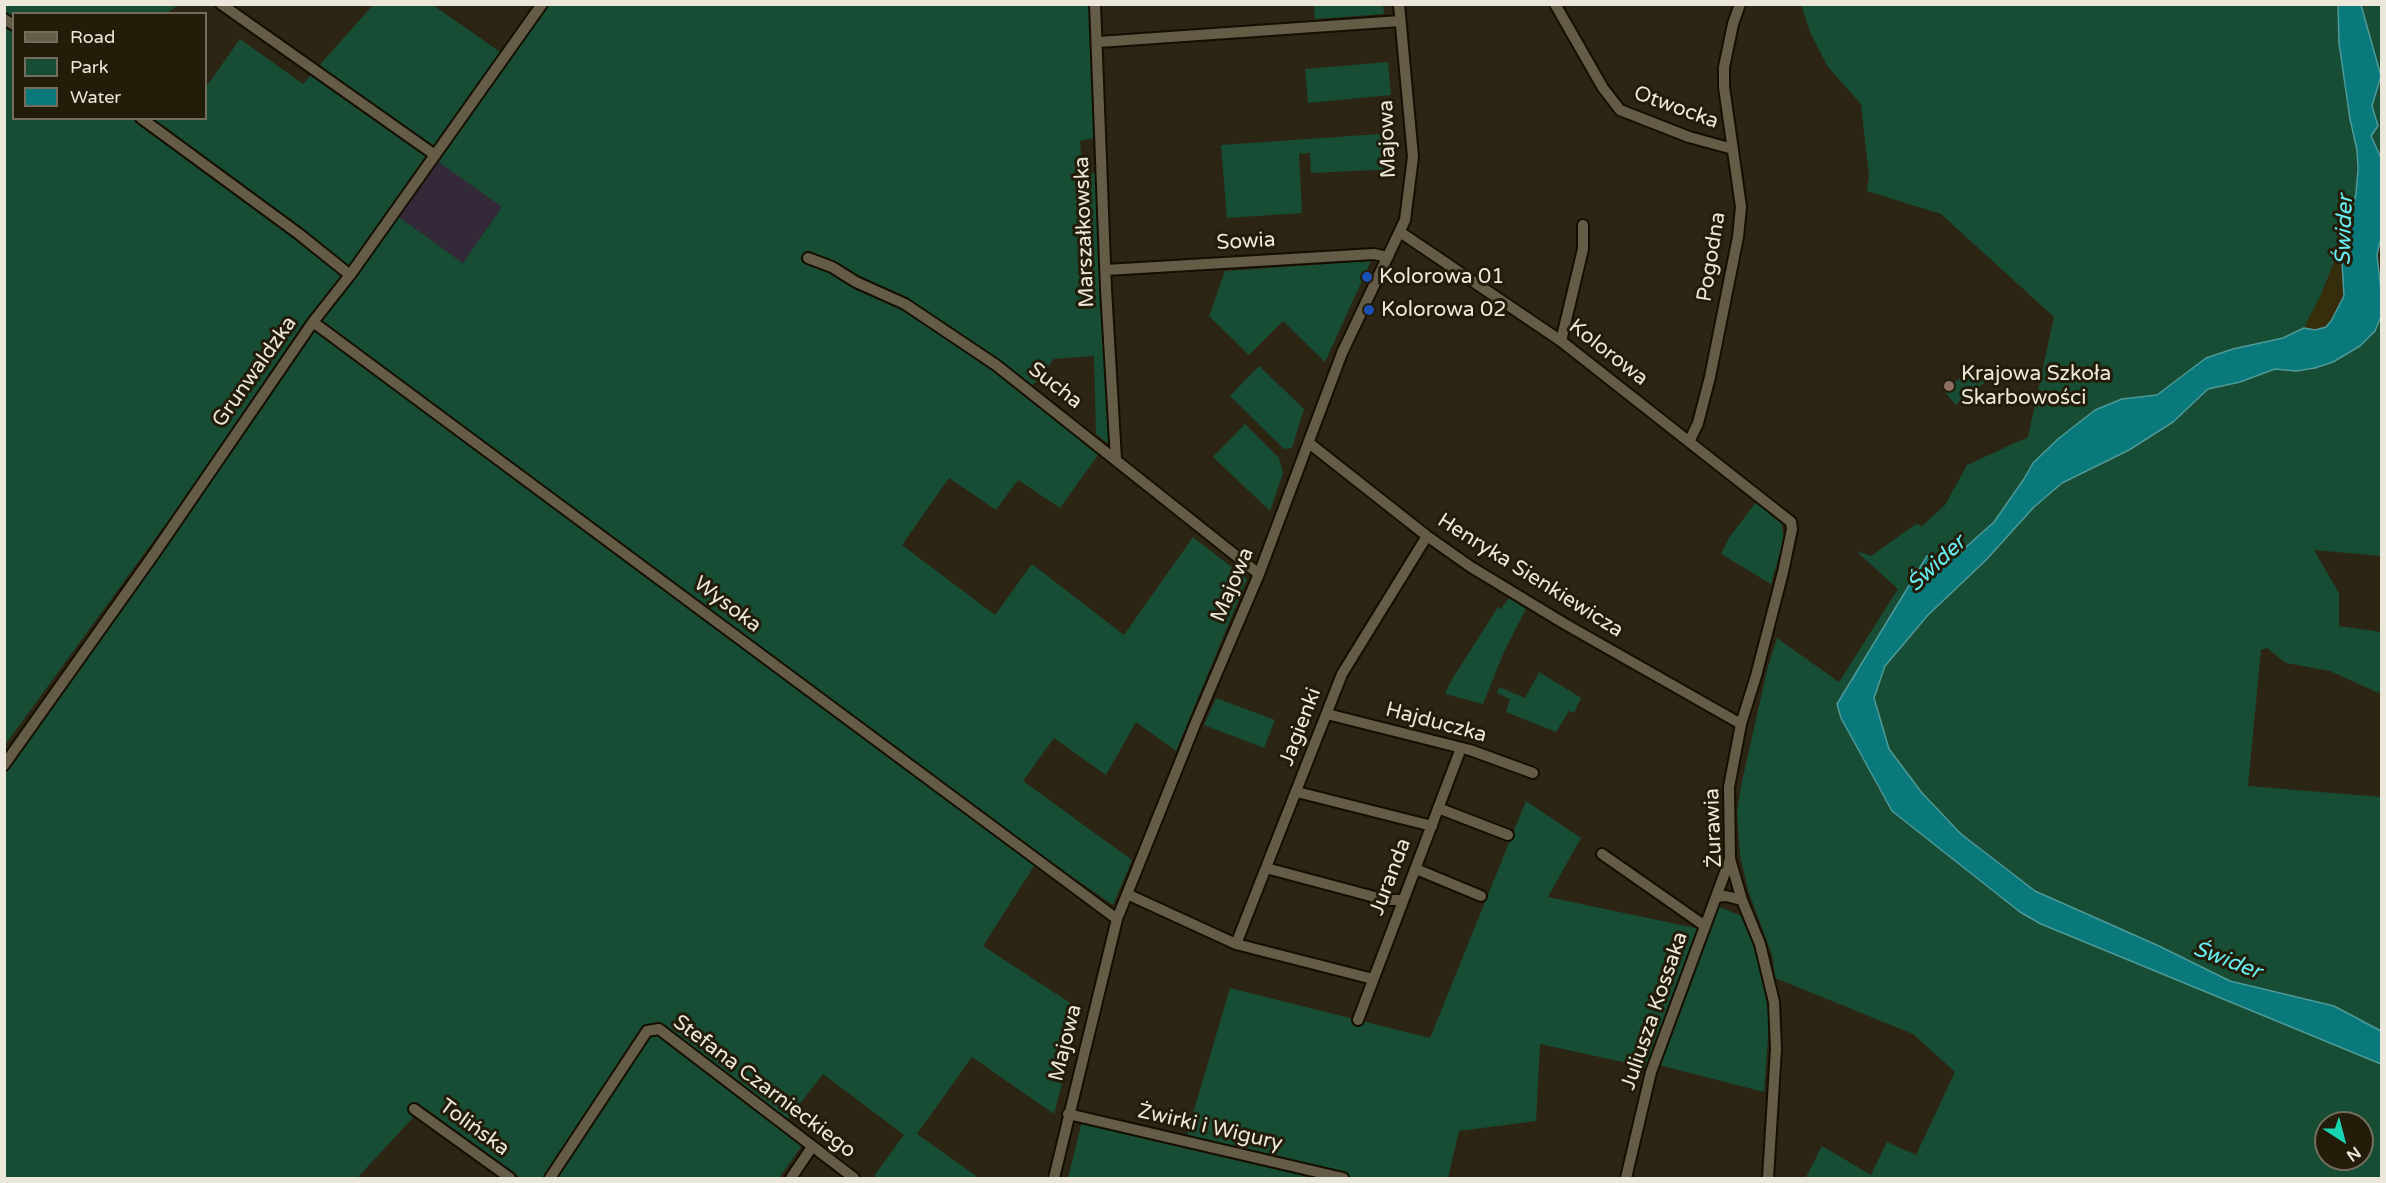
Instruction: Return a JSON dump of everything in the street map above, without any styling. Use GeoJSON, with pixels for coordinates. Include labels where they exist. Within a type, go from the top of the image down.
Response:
{"type":"FeatureCollection","features":[{"type":"Feature","properties":{"kind":"street"},"geometry":{"type":"LineString","coordinates":[[221,4],[435,155]]}},
{"type":"Feature","properties":{"kind":"street","name":"Grunwaldzka"},"geometry":{"type":"LineString","coordinates":[[4,765],[154,554],[313,322],[350,275],[542,4]]}},
{"type":"Feature","properties":{"kind":"street","name":"Marszałkowska"},"geometry":{"type":"LineString","coordinates":[[1095,4],[1116,459]]}},
{"type":"Feature","properties":{"kind":"street","name":"Majowa"},"geometry":{"type":"LineString","coordinates":[[1054,1179],[1117,919],[1196,722],[1259,574],[1342,352],[1400,232],[1408,204],[1413,157],[1399,4]]}},
{"type":"Feature","properties":{"kind":"street","name":"Otwocka"},"geometry":{"type":"LineString","coordinates":[[1555,4],[1603,88],[1620,110],[1689,136],[1733,149]]}},
{"type":"Feature","properties":{"kind":"street","name":"Pogodna"},"geometry":{"type":"LineString","coordinates":[[1689,442],[1698,423],[1710,377],[1738,237],[1741,207],[1724,87],[1724,67],[1733,24],[1740,4]]}},
{"type":"Feature","properties":{"kind":"street"},"geometry":{"type":"LineString","coordinates":[[1098,42],[1400,21]]}},
{"type":"Feature","properties":{"kind":"street"},"geometry":{"type":"LineString","coordinates":[[144,120],[299,234],[350,275]]}},
{"type":"Feature","properties":{"kind":"street"},"geometry":{"type":"LineString","coordinates":[[1561,341],[1583,249],[1583,225]]}},
{"type":"Feature","properties":{"kind":"street","name":"Kolorowa"},"geometry":{"type":"LineString","coordinates":[[1400,232],[1561,341],[1784,515]]}},
{"type":"Feature","properties":{"kind":"street","name":"Sowia"},"geometry":{"type":"LineString","coordinates":[[1106,270],[1374,254],[1388,257]]}},
{"type":"Feature","properties":{"kind":"street","name":"Sucha"},"geometry":{"type":"LineString","coordinates":[[808,258],[832,267],[856,282],[905,303],[996,365],[1259,574]]}},
{"type":"Feature","properties":{"kind":"street","name":"Wysoka"},"geometry":{"type":"LineString","coordinates":[[313,322],[1117,919]]}},
{"type":"Feature","properties":{"kind":"street","name":"Henryka Sienkiewicza"},"geometry":{"type":"LineString","coordinates":[[1309,443],[1426,536],[1471,567],[1565,624],[1741,724]]}},
{"type":"Feature","properties":{"kind":"street","name":"Żurawia"},"geometry":{"type":"LineString","coordinates":[[1768,1179],[1776,1049],[1774,1002],[1760,944],[1742,900],[1730,859],[1729,787],[1741,724],[1756,676],[1790,542],[1791,522],[1784,515]]}},
{"type":"Feature","properties":{"kind":"street","name":"Jagienki"},"geometry":{"type":"LineString","coordinates":[[1236,944],[1342,674],[1426,536]]}},
{"type":"Feature","properties":{"kind":"street","name":"Hajduczka"},"geometry":{"type":"LineString","coordinates":[[1327,714],[1461,748],[1533,773]]}},
{"type":"Feature","properties":{"kind":"street","name":"Juranda"},"geometry":{"type":"LineString","coordinates":[[1358,1020],[1461,748]]}},
{"type":"Feature","properties":{"kind":"street"},"geometry":{"type":"LineString","coordinates":[[1297,792],[1432,826]]}},
{"type":"Feature","properties":{"kind":"street"},"geometry":{"type":"LineString","coordinates":[[1438,807],[1508,835]]}},
{"type":"Feature","properties":{"kind":"street"},"geometry":{"type":"LineString","coordinates":[[1602,854],[1705,926]]}},
{"type":"Feature","properties":{"kind":"street","name":"Juliusza Kossaka"},"geometry":{"type":"LineString","coordinates":[[1626,1179],[1651,1072],[1730,859]]}},
{"type":"Feature","properties":{"kind":"street"},"geometry":{"type":"LineString","coordinates":[[1266,868],[1386,900],[1402,900]]}},
{"type":"Feature","properties":{"kind":"street"},"geometry":{"type":"LineString","coordinates":[[1416,869],[1481,896]]}},
{"type":"Feature","properties":{"kind":"street"},"geometry":{"type":"LineString","coordinates":[[1127,894],[1236,944],[1373,978]]}},
{"type":"Feature","properties":{"kind":"street"},"geometry":{"type":"LineString","coordinates":[[1716,897],[1726,896],[1742,900]]}},
{"type":"Feature","properties":{"kind":"street","name":"Stefana Czarnieckiego"},"geometry":{"type":"LineString","coordinates":[[550,1179],[647,1031],[659,1029],[854,1179]]}},
{"type":"Feature","properties":{"kind":"street","name":"Tolińska"},"geometry":{"type":"LineString","coordinates":[[414,1109],[510,1179]]}},
{"type":"Feature","properties":{"kind":"street","name":"Żwirki i Wigury"},"geometry":{"type":"LineString","coordinates":[[1068,1114],[1343,1179]]}},
{"type":"Feature","properties":{"kind":"street"},"geometry":{"type":"LineString","coordinates":[[791,1179],[812,1147]]}},
{"type":"Feature","properties":{"kind":"shaded area"},"geometry":{"type":"Polygon","coordinates":[[[436,159],[502,207],[463,263],[396,215],[436,159]]]}},
{"type":"Feature","properties":{"kind":"green space"},"geometry":{"type":"Polygon","coordinates":[[[5,5],[178,5],[168,12],[12,12],[12,120],[207,120],[207,86],[240,39],[303,84],[373,5],[433,5],[500,52],[535,5],[1089,5],[1095,138],[1080,141],[1083,174],[1097,173],[1111,446],[1096,434],[1094,356],[1054,359],[1025,395],[1100,452],[1060,508],[1018,480],[996,510],[949,478],[902,545],[995,615],[1032,564],[1124,635],[1193,537],[1247,579],[1176,751],[1136,722],[1106,775],[1054,738],[1023,781],[1132,860],[1113,905],[1041,855],[983,946],[1081,1010],[1054,1114],[972,1057],[917,1134],[979,1178],[878,1178],[874,1176],[904,1135],[823,1074],[781,1128],[803,1144],[779,1178],[521,1178],[423,1107],[357,1178],[5,1178],[5,771],[311,330],[303,324],[216,455],[5,745],[5,5]],[[436,160],[396,215],[463,263],[502,207],[436,160]]]}},
{"type":"Feature","properties":{"kind":"green space"},"geometry":{"type":"Polygon","coordinates":[[[1314,5],[1383,5],[1384,14],[1315,19],[1314,5]]]}},
{"type":"Feature","properties":{"kind":"green space"},"geometry":{"type":"Polygon","coordinates":[[[1801,5],[2338,5],[2339,43],[2357,150],[2356,193],[2350,222],[2321,295],[2304,328],[2283,338],[2233,349],[2206,358],[2157,395],[2095,410],[2058,439],[2033,463],[1994,522],[1956,556],[1946,561],[1927,557],[1837,704],[1878,788],[1892,811],[2020,912],[2381,1064],[2381,1178],[1806,1177],[1822,1146],[1871,1175],[1887,1142],[1916,1155],[1955,1072],[1913,1034],[1775,978],[1773,958],[1748,890],[1740,855],[1737,813],[1767,670],[1777,638],[1839,682],[1898,589],[1856,551],[1871,556],[1916,524],[1922,526],[1945,505],[1967,465],[2028,437],[2054,317],[1941,214],[1867,191],[1869,176],[1861,104],[1828,67],[1811,34],[1801,5]]]}},
{"type":"Feature","properties":{"kind":"green space"},"geometry":{"type":"Polygon","coordinates":[[[2361,5],[2381,5],[2381,76],[2369,35],[2361,5]]]}},
{"type":"Feature","properties":{"kind":"green space"},"geometry":{"type":"Polygon","coordinates":[[[1388,62],[1391,95],[1308,103],[1305,69],[1388,62]]]}},
{"type":"Feature","properties":{"kind":"green space"},"geometry":{"type":"Polygon","coordinates":[[[2381,79],[2381,160],[2371,136],[2378,126],[2372,106],[2381,79]]]}},
{"type":"Feature","properties":{"kind":"green space"},"geometry":{"type":"Polygon","coordinates":[[[1394,133],[1397,169],[1311,173],[1310,153],[1299,154],[1302,213],[1227,218],[1221,145],[1394,133]]]}},
{"type":"Feature","properties":{"kind":"green space"},"geometry":{"type":"Polygon","coordinates":[[[1371,261],[1325,362],[1283,321],[1249,355],[1209,316],[1225,271],[1371,261]]]}},
{"type":"Feature","properties":{"kind":"green space"},"geometry":{"type":"Polygon","coordinates":[[[2381,314],[2381,556],[2314,550],[2339,593],[2339,626],[2381,632],[2381,694],[2330,671],[2286,663],[2267,648],[2261,650],[2248,786],[2381,797],[2381,1031],[2334,1006],[2230,981],[2159,946],[2035,891],[1961,834],[1922,793],[1889,749],[1874,698],[1885,666],[1928,615],[1986,560],[2034,507],[2062,483],[2173,422],[2208,389],[2240,382],[2275,369],[2296,371],[2315,368],[2375,331],[2381,314]]]}},
{"type":"Feature","properties":{"kind":"green space"},"geometry":{"type":"Polygon","coordinates":[[[1259,366],[1304,409],[1292,448],[1284,449],[1230,396],[1259,366]]]}},
{"type":"Feature","properties":{"kind":"green space"},"geometry":{"type":"Polygon","coordinates":[[[1974,367],[1985,382],[1956,405],[1944,391],[1974,367]]]}},
{"type":"Feature","properties":{"kind":"green space"},"geometry":{"type":"Polygon","coordinates":[[[1245,424],[1279,458],[1283,473],[1270,511],[1213,457],[1245,424]]]}},
{"type":"Feature","properties":{"kind":"green space"},"geometry":{"type":"Polygon","coordinates":[[[1756,502],[1781,523],[1784,538],[1771,584],[1721,554],[1729,538],[1756,502]]]}},
{"type":"Feature","properties":{"kind":"green space"},"geometry":{"type":"Polygon","coordinates":[[[1509,598],[1526,609],[1504,652],[1483,704],[1445,694],[1498,607],[1501,609],[1509,598]]]}},
{"type":"Feature","properties":{"kind":"green space"},"geometry":{"type":"Polygon","coordinates":[[[1539,672],[1581,698],[1574,713],[1569,711],[1556,732],[1506,712],[1510,699],[1497,693],[1499,687],[1525,698],[1539,672]]]}},
{"type":"Feature","properties":{"kind":"green space"},"geometry":{"type":"Polygon","coordinates":[[[1216,698],[1275,720],[1264,748],[1204,725],[1216,698]]]}},
{"type":"Feature","properties":{"kind":"green space"},"geometry":{"type":"Polygon","coordinates":[[[1526,801],[1581,838],[1548,897],[1700,929],[1646,1067],[1540,1044],[1536,1121],[1459,1131],[1448,1178],[1068,1178],[1082,1121],[1184,1144],[1230,988],[1430,1038],[1526,801]]]}},
{"type":"Feature","properties":{"kind":"green space"},"geometry":{"type":"Polygon","coordinates":[[[1717,906],[1742,916],[1753,942],[1765,988],[1769,1023],[1764,1092],[1659,1065],[1717,906]]]}},
{"type":"Feature","properties":{"kind":"sand"},"geometry":{"type":"Polygon","coordinates":[[[2344,236],[2342,262],[2344,296],[2326,327],[2315,330],[2304,328],[2321,295],[2344,236]]]}},
{"type":"Feature","properties":{"kind":"water","name":"Świder"},"geometry":{"type":"Polygon","coordinates":[[[2338,5],[2361,5],[2381,76],[2372,106],[2378,126],[2371,136],[2382,160],[2382,233],[2377,255],[2382,314],[2375,331],[2360,346],[2333,362],[2296,371],[2275,369],[2240,382],[2208,389],[2173,422],[2129,450],[2062,483],[2034,507],[1986,560],[1928,615],[1885,666],[1874,698],[1889,749],[1922,793],[1961,834],[2035,891],[2159,946],[2230,981],[2334,1006],[2381,1031],[2381,1064],[2041,924],[2020,912],[1892,811],[1841,718],[1837,704],[1927,556],[1946,561],[1956,556],[1994,522],[2033,463],[2058,439],[2095,410],[2122,399],[2157,395],[2206,358],[2233,349],[2283,338],[2304,328],[2315,330],[2326,327],[2331,321],[2344,296],[2342,262],[2344,236],[2350,222],[2356,193],[2358,168],[2339,43],[2338,5]]]}},
{"type":"Feature","properties":{"kind":"place","name":"Kolorowa 01"},"geometry":{"type":"Point","coordinates":[1367,277]}},
{"type":"Feature","properties":{"kind":"place","name":"Kolorowa 02"},"geometry":{"type":"Point","coordinates":[1369,310]}},
{"type":"Feature","properties":{"kind":"place","name":"Krajowa Szkoła Skarbowości"},"geometry":{"type":"Point","coordinates":[1949,386]}}]}
